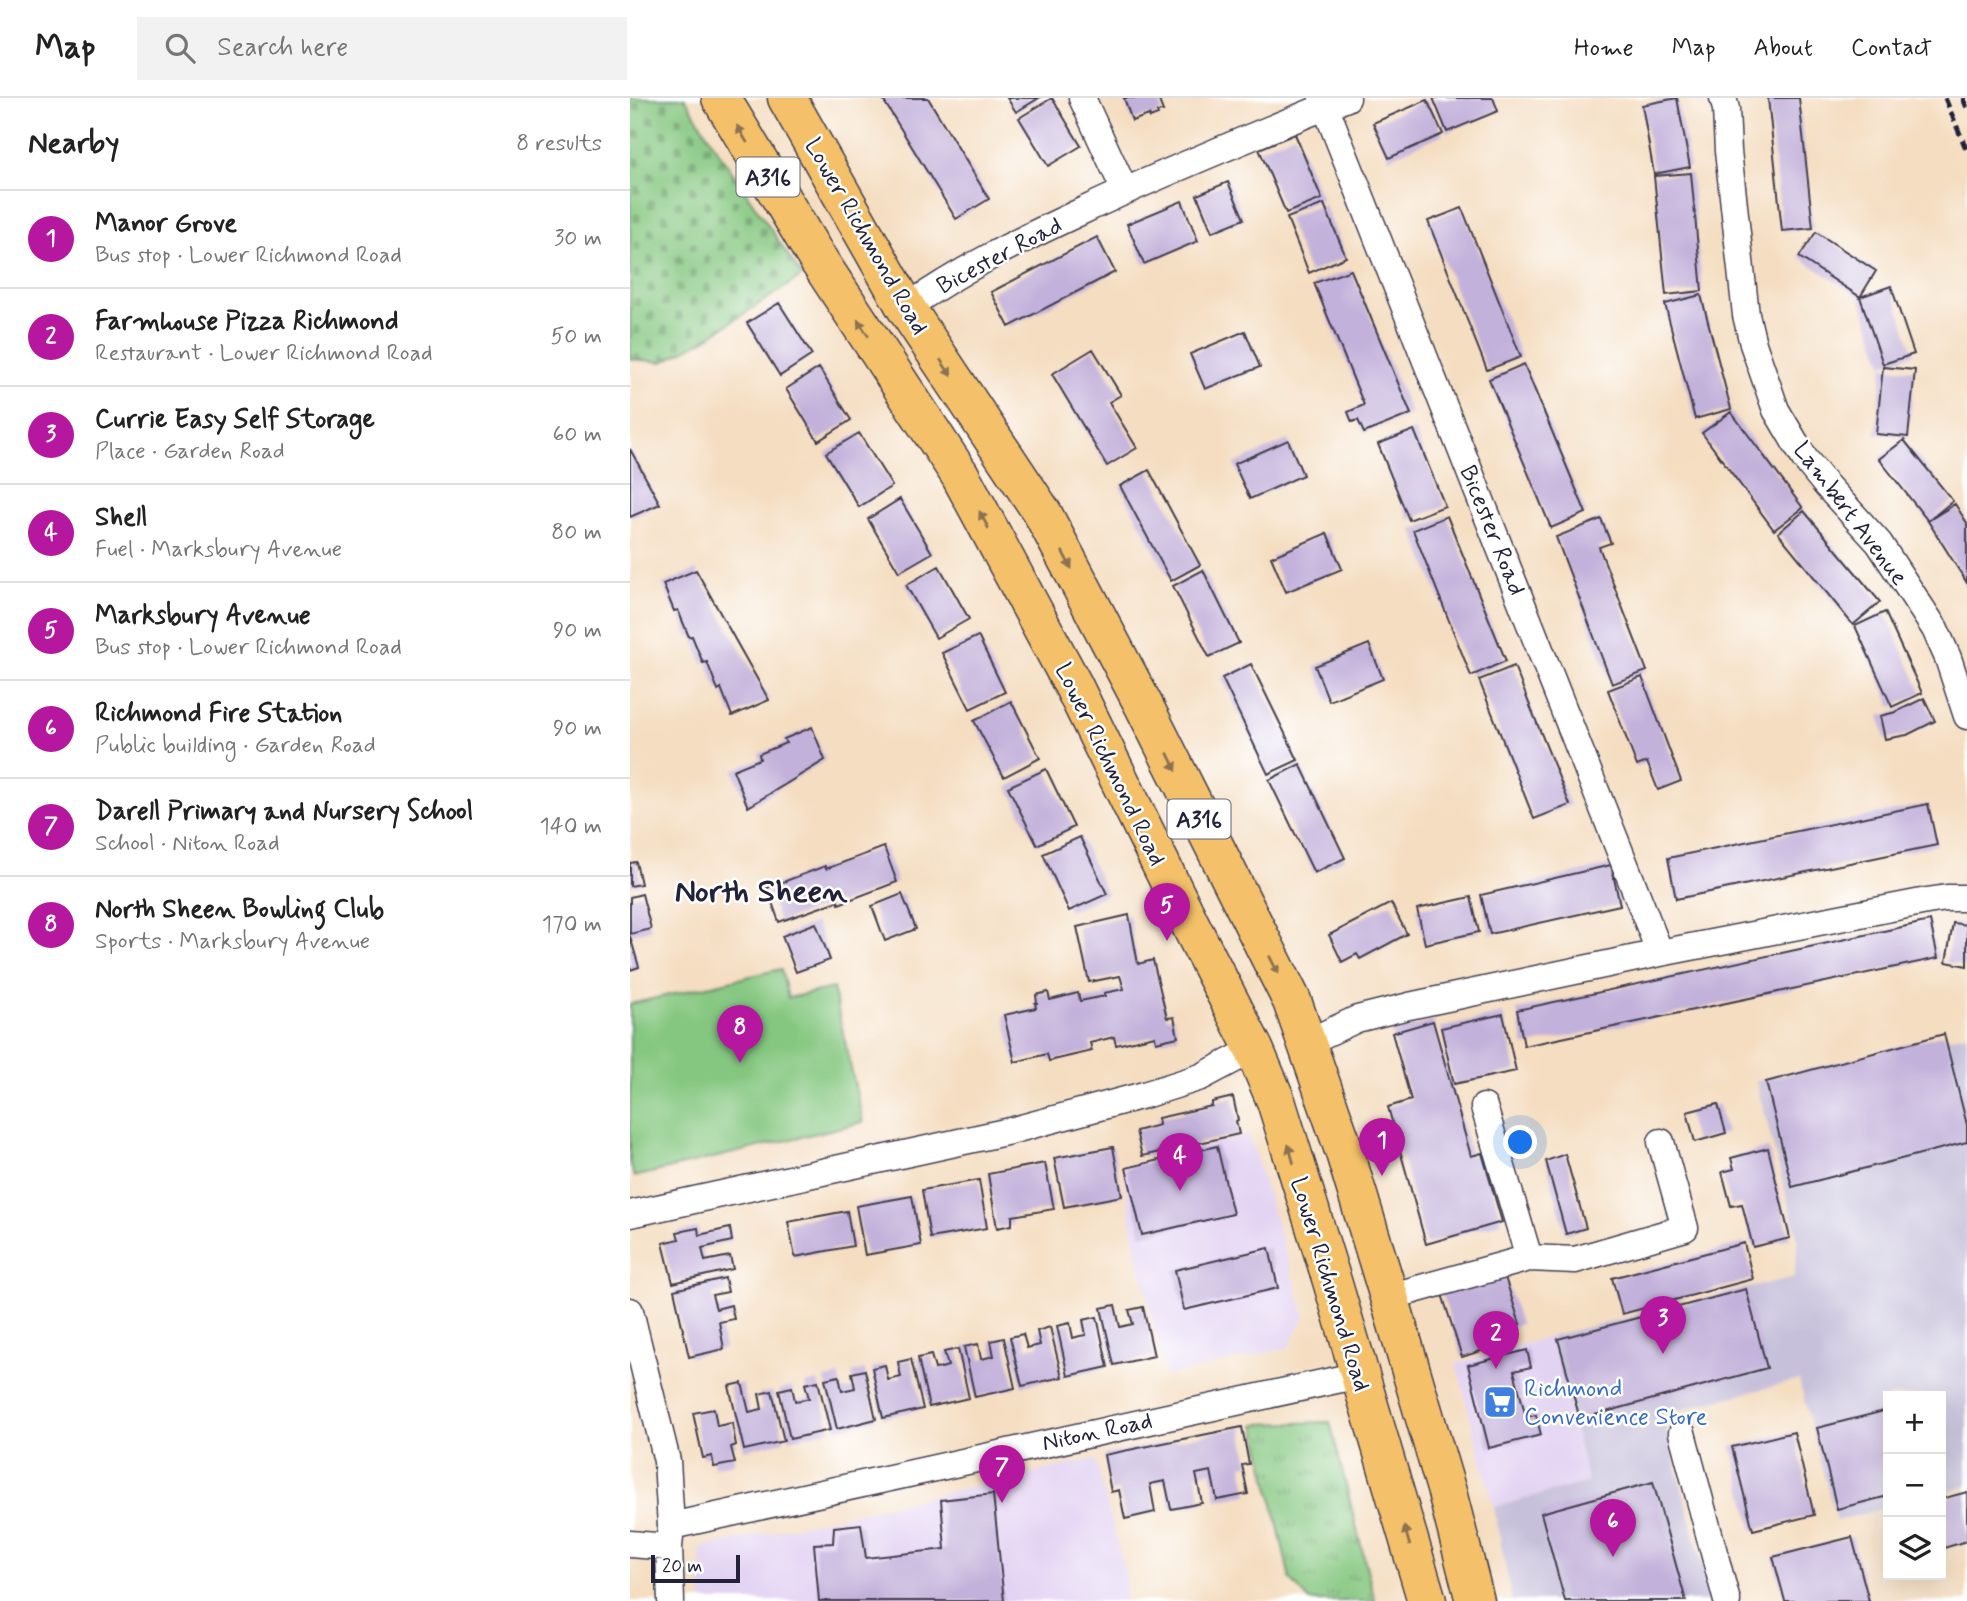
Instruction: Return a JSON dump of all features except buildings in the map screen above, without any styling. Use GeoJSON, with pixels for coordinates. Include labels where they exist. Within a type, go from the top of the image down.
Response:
{"type":"FeatureCollection","features":[{"type":"Feature","properties":{"kind":"highway","name":"Lower Richmond Road"},"geometry":{"type":"LineString","coordinates":[[721,98],[815,255],[960,475],[1073,685],[1254,1049],[1276,1101],[1427,1601]]}},
{"type":"Feature","properties":{"kind":"highway","name":"Lower Richmond Road"},"geometry":{"type":"LineString","coordinates":[[787,98],[906,308],[1043,514],[1143,704],[1292,1001],[1345,1153],[1450,1503],[1466,1598]]}},
{"type":"Feature","properties":{"kind":"street"},"geometry":{"type":"LineString","coordinates":[[1083,98],[1125,191]]}},
{"type":"Feature","properties":{"kind":"street","name":"Lambert Avenue"},"geometry":{"type":"LineString","coordinates":[[1723,98],[1746,315],[1776,410],[1805,459],[1879,543],[1935,629],[1967,716]]}},
{"type":"Feature","properties":{"kind":"street","name":"Bicester Road"},"geometry":{"type":"LineString","coordinates":[[906,308],[942,282],[994,253],[1125,191],[1331,101],[1660,953]]}},
{"type":"Feature","properties":{"kind":"street"},"geometry":{"type":"LineString","coordinates":[[1306,1043],[1357,1019],[1660,953],[1927,901],[1967,898]]}},
{"type":"Feature","properties":{"kind":"street"},"geometry":{"type":"LineString","coordinates":[[630,1214],[1023,1128],[1201,1077],[1254,1049]]}},
{"type":"Feature","properties":{"kind":"street"},"geometry":{"type":"LineString","coordinates":[[1484,1107],[1529,1258]]}},
{"type":"Feature","properties":{"kind":"street"},"geometry":{"type":"LineString","coordinates":[[1389,1297],[1529,1258],[1575,1260],[1685,1228],[1661,1142]]}},
{"type":"Feature","properties":{"kind":"street"},"geometry":{"type":"LineString","coordinates":[[630,1311],[667,1461],[671,1601]]}},
{"type":"Feature","properties":{"kind":"street","name":"Niton Road"},"geometry":{"type":"LineString","coordinates":[[630,1544],[1359,1375]]}},
{"type":"Feature","properties":{"kind":"street"},"geometry":{"type":"LineString","coordinates":[[1682,1433],[1727,1601]]}},
{"type":"Feature","properties":{"kind":"shaded area"},"geometry":{"type":"Polygon","coordinates":[[[1965,1034],[1967,1486],[1946,1492],[1946,1391],[1883,1391],[1883,1508],[1836,1521],[1799,1380],[1662,1414],[1712,1601],[1512,1601],[1494,1507],[1588,1482],[1551,1336],[1794,1277],[1798,1239],[1756,1081],[1965,1034]]]}},
{"type":"Feature","properties":{"kind":"shaded area"},"geometry":{"type":"Polygon","coordinates":[[[1249,1135],[1305,1316],[1288,1348],[1166,1376],[1135,1244],[1123,1167],[1249,1135]]]}},
{"type":"Feature","properties":{"kind":"shaded area"},"geometry":{"type":"Polygon","coordinates":[[[1551,1336],[1588,1482],[1494,1507],[1456,1364],[1551,1336]]]}},
{"type":"Feature","properties":{"kind":"shaded area"},"geometry":{"type":"Polygon","coordinates":[[[1095,1459],[1126,1575],[1125,1601],[702,1601],[700,1548],[1095,1459]]]}},
{"type":"Feature","properties":{"kind":"green space"},"geometry":{"type":"Polygon","coordinates":[[[630,98],[685,98],[802,276],[704,340],[663,362],[630,359],[630,98]]]}},
{"type":"Feature","properties":{"kind":"green space"},"geometry":{"type":"Polygon","coordinates":[[[781,969],[788,998],[833,988],[863,1122],[634,1177],[630,1162],[630,1004],[781,969]]]}},
{"type":"Feature","properties":{"kind":"green space"},"geometry":{"type":"Polygon","coordinates":[[[1330,1422],[1375,1601],[1310,1601],[1290,1579],[1255,1424],[1330,1422]]]}},
{"type":"Feature","properties":{"kind":"railway"},"geometry":{"type":"LineString","coordinates":[[1945,98],[1967,151]]}},
{"type":"Feature","properties":{"kind":"railway"},"geometry":{"type":"LineString","coordinates":[[1963,98],[1967,108]]}},
{"type":"Feature","properties":{"kind":"place","name":"Marksbury Avenue"},"geometry":{"type":"Point","coordinates":[1167,941]}},
{"type":"Feature","properties":{"kind":"place","name":"North Sheen Bowling Club"},"geometry":{"type":"Point","coordinates":[740,1063]}},
{"type":"Feature","properties":{"kind":"place","name":"Manor Grove"},"geometry":{"type":"Point","coordinates":[1382,1176]}},
{"type":"Feature","properties":{"kind":"place","name":"Shell"},"geometry":{"type":"Point","coordinates":[1180,1191]}},
{"type":"Feature","properties":{"kind":"place","name":"Currie Easy Self Storage"},"geometry":{"type":"Point","coordinates":[1663,1354]}},
{"type":"Feature","properties":{"kind":"place","name":"Farmhouse Pizza Richmond"},"geometry":{"type":"Point","coordinates":[1496,1369]}},
{"type":"Feature","properties":{"kind":"place","name":"Richmond Convenience Store"},"geometry":{"type":"Point","coordinates":[1500,1402]}},
{"type":"Feature","properties":{"kind":"place","name":"Darell Primary and Nursery School"},"geometry":{"type":"Point","coordinates":[1002,1503]}},
{"type":"Feature","properties":{"kind":"place","name":"Richmond Fire Station"},"geometry":{"type":"Point","coordinates":[1613,1557]}},
{"type":"Feature","properties":{"kind":"district","name":"North Sheen"},"geometry":{"type":"Point","coordinates":[761,890]}}]}
